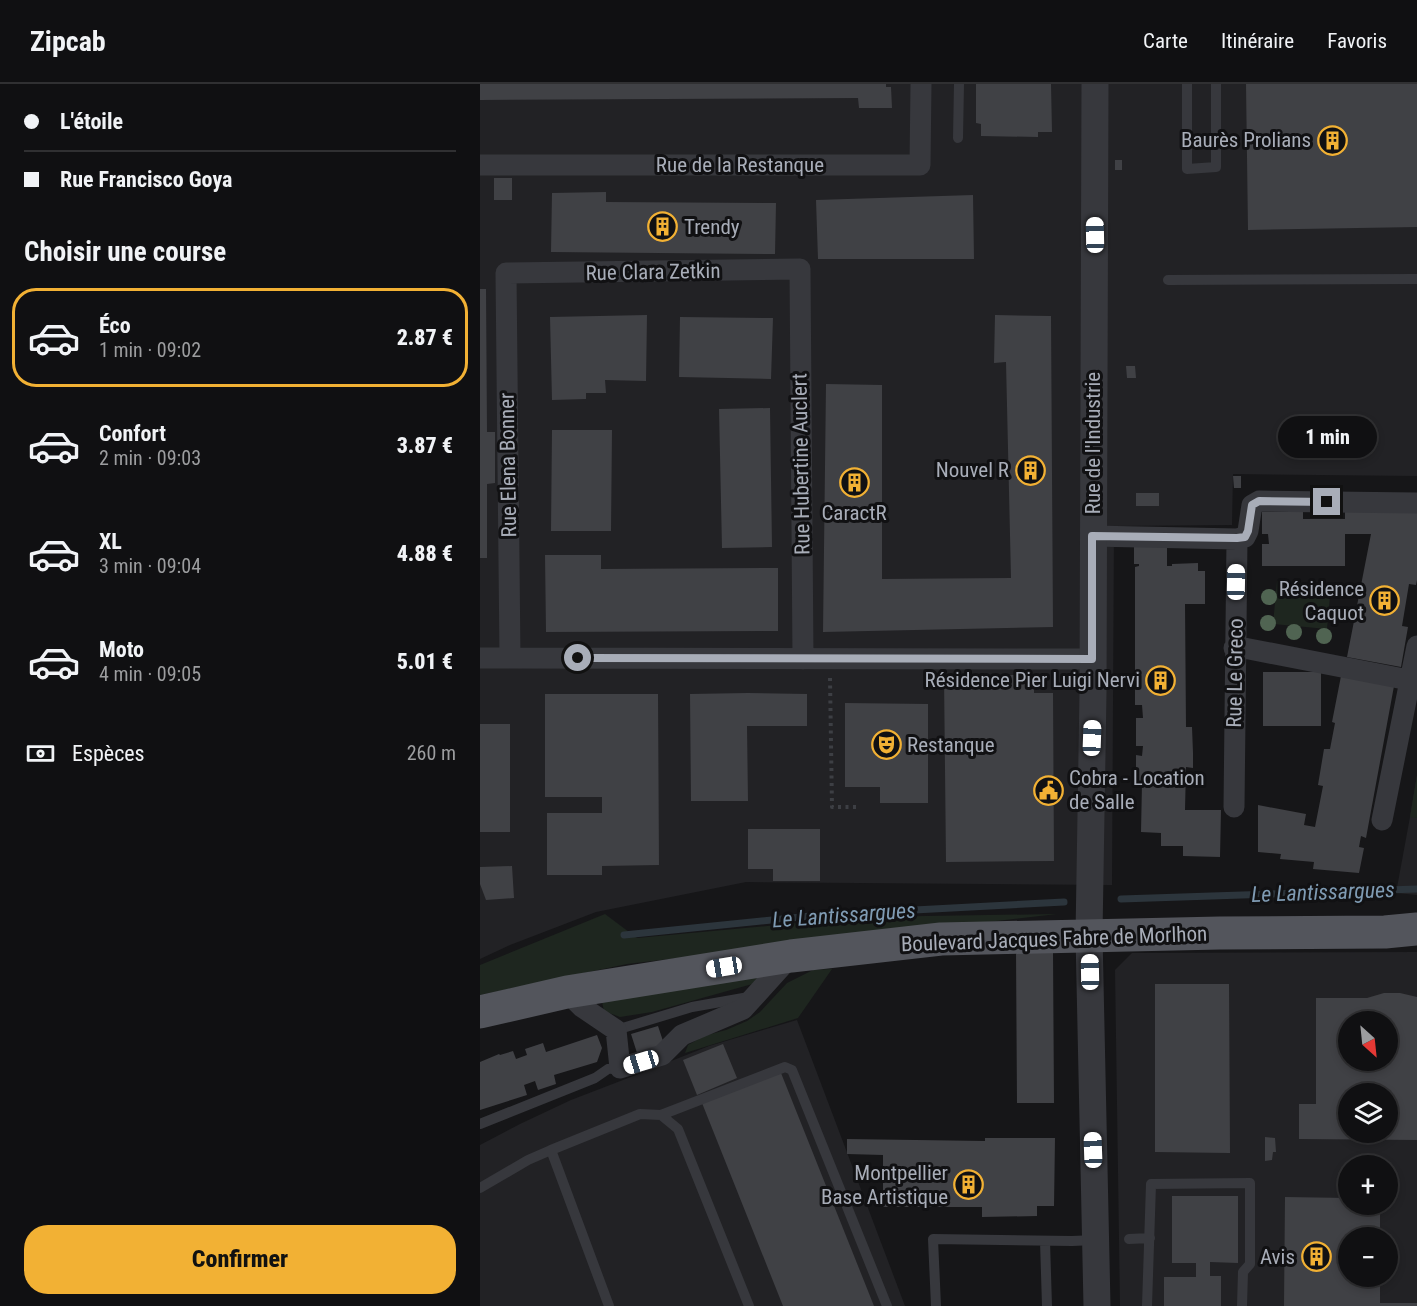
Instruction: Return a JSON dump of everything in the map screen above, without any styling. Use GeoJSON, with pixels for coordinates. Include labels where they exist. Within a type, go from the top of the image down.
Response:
{"type":"FeatureCollection","features":[{"type":"Feature","properties":{"kind":"main road","name":"Boulevard Jacques Fabre de Morlhon"},"geometry":{"type":"LineString","coordinates":[[480,1012],[567,992],[791,956],[941,939],[1384,932],[1417,929]]}},
{"type":"Feature","properties":{"kind":"street","name":"Rue de la Restanque"},"geometry":{"type":"LineString","coordinates":[[480,165],[920,165],[921,84]]}},
{"type":"Feature","properties":{"kind":"street","name":"Rue de l'Industrie"},"geometry":{"type":"LineString","coordinates":[[1095,84],[1089,935],[1097,1306]]}},
{"type":"Feature","properties":{"kind":"street","name":"Rue Clara Zetkin"},"geometry":{"type":"LineString","coordinates":[[506,273],[800,270]]}},
{"type":"Feature","properties":{"kind":"street","name":"Rue Hubertine Auclert"},"geometry":{"type":"LineString","coordinates":[[800,270],[803,659]]}},
{"type":"Feature","properties":{"kind":"street","name":"Rue Elena Bonner"},"geometry":{"type":"LineString","coordinates":[[506,273],[510,658]]}},
{"type":"Feature","properties":{"kind":"street"},"geometry":{"type":"LineString","coordinates":[[1092,536],[1245,537],[1252,505],[1259,501],[1417,503]]}},
{"type":"Feature","properties":{"kind":"street","name":"Rue Le Greco"},"geometry":{"type":"LineString","coordinates":[[1234,807],[1237,538]]}},
{"type":"Feature","properties":{"kind":"street"},"geometry":{"type":"LineString","coordinates":[[1382,820],[1417,646]]}},
{"type":"Feature","properties":{"kind":"street"},"geometry":{"type":"LineString","coordinates":[[1234,648],[1409,680]]}},
{"type":"Feature","properties":{"kind":"street"},"geometry":{"type":"LineString","coordinates":[[480,658],[1092,659]]}},
{"type":"Feature","properties":{"kind":"street"},"geometry":{"type":"LineString","coordinates":[[567,992],[582,1007],[616,1030],[620,1068],[662,1055],[682,1035],[742,1009],[791,956]]}},
{"type":"Feature","properties":{"kind":"lane"},"geometry":{"type":"LineString","coordinates":[[958,138],[959,84]]}},
{"type":"Feature","properties":{"kind":"lane"},"geometry":{"type":"LineString","coordinates":[[1187,84],[1187,169],[1216,167],[1216,84]]}},
{"type":"Feature","properties":{"kind":"lane"},"geometry":{"type":"LineString","coordinates":[[1168,280],[1417,279]]}},
{"type":"Feature","properties":{"kind":"lane"},"geometry":{"type":"LineString","coordinates":[[616,1030],[692,1007],[753,996]]}},
{"type":"Feature","properties":{"kind":"lane"},"geometry":{"type":"LineString","coordinates":[[480,1188],[528,1160],[640,1114],[661,1115],[785,1066],[792,1070],[887,1306]]}},
{"type":"Feature","properties":{"kind":"lane"},"geometry":{"type":"LineString","coordinates":[[480,1124],[595,1078],[608,1069],[620,1068]]}},
{"type":"Feature","properties":{"kind":"lane"},"geometry":{"type":"LineString","coordinates":[[661,1115],[678,1130],[749,1306]]}},
{"type":"Feature","properties":{"kind":"lane"},"geometry":{"type":"LineString","coordinates":[[551,1150],[609,1306]]}},
{"type":"Feature","properties":{"kind":"lane"},"geometry":{"type":"LineString","coordinates":[[1147,1306],[1151,1184],[1250,1183],[1250,1264],[1243,1272],[1242,1306]]}},
{"type":"Feature","properties":{"kind":"lane"},"geometry":{"type":"LineString","coordinates":[[1130,1239],[1150,1238]]}},
{"type":"Feature","properties":{"kind":"lane"},"geometry":{"type":"LineString","coordinates":[[936,1306],[933,1239],[1095,1240]]}},
{"type":"Feature","properties":{"kind":"lane"},"geometry":{"type":"LineString","coordinates":[[1045,1241],[1047,1306]]}},
{"type":"Feature","properties":{"kind":"path"},"geometry":{"type":"LineString","coordinates":[[831,659],[829,702],[832,807],[859,807]]}},
{"type":"Feature","properties":{"kind":"shaded area"},"geometry":{"type":"Polygon","coordinates":[[[480,84],[1417,84],[1417,476],[1233,474],[1232,525],[1114,526],[1112,885],[746,882],[596,912],[480,959],[480,84]]]}},
{"type":"Feature","properties":{"kind":"shaded area"},"geometry":{"type":"Polygon","coordinates":[[[1277,581],[1331,586],[1327,629],[1273,624],[1277,581]]]}},
{"type":"Feature","properties":{"kind":"shaded area"},"geometry":{"type":"Polygon","coordinates":[[[1417,775],[1417,895],[1396,893],[1417,775]]]}},
{"type":"Feature","properties":{"kind":"shaded area"},"geometry":{"type":"Polygon","coordinates":[[[1417,775],[1417,818],[1410,817],[1417,775]]]}},
{"type":"Feature","properties":{"kind":"shaded area"},"geometry":{"type":"Polygon","coordinates":[[[605,914],[637,938],[864,917],[1057,914],[627,964],[480,995],[480,965],[605,914]]]}},
{"type":"Feature","properties":{"kind":"shaded area"},"geometry":{"type":"Polygon","coordinates":[[[1417,952],[1417,1306],[1120,1306],[1115,970],[1132,953],[1417,952]]]}},
{"type":"Feature","properties":{"kind":"shaded area"},"geometry":{"type":"Polygon","coordinates":[[[832,969],[798,1018],[685,1053],[688,1045],[704,1036],[747,1021],[760,1012],[787,983],[813,970],[832,969]]]}},
{"type":"Feature","properties":{"kind":"shaded area"},"geometry":{"type":"Polygon","coordinates":[[[758,975],[756,983],[652,1012],[620,1017],[604,1011],[602,1002],[758,975]]]}},
{"type":"Feature","properties":{"kind":"shaded area"},"geometry":{"type":"Polygon","coordinates":[[[797,1020],[905,1306],[480,1306],[480,1145],[571,1100],[709,1046],[797,1020]]]}},
{"type":"Feature","properties":{"kind":"building"},"geometry":{"type":"Polygon","coordinates":[[[480,84],[886,84],[886,87],[891,87],[892,108],[859,108],[858,98],[480,100],[480,84]]]}},
{"type":"Feature","properties":{"kind":"building"},"geometry":{"type":"Polygon","coordinates":[[[976,84],[1051,84],[1052,132],[1038,132],[1038,137],[981,136],[981,124],[976,123],[976,84]]]}},
{"type":"Feature","properties":{"kind":"building","name":"Baurès Prolians"},"geometry":{"type":"Polygon","coordinates":[[[1246,84],[1417,84],[1417,227],[1248,230],[1246,84]]]}},
{"type":"Feature","properties":{"kind":"building"},"geometry":{"type":"Polygon","coordinates":[[[1115,160],[1122,160],[1122,170],[1115,170],[1115,160]]]}},
{"type":"Feature","properties":{"kind":"building"},"geometry":{"type":"Polygon","coordinates":[[[494,178],[512,178],[512,200],[494,200],[494,178]]]}},
{"type":"Feature","properties":{"kind":"building","name":"Trendy"},"geometry":{"type":"Polygon","coordinates":[[[606,192],[606,202],[776,203],[775,254],[551,252],[552,193],[606,192]]]}},
{"type":"Feature","properties":{"kind":"building"},"geometry":{"type":"Polygon","coordinates":[[[973,195],[974,259],[818,259],[816,200],[973,195]]]}},
{"type":"Feature","properties":{"kind":"building"},"geometry":{"type":"Polygon","coordinates":[[[480,289],[486,289],[487,432],[495,432],[495,483],[487,484],[487,558],[480,558],[480,289]]]}},
{"type":"Feature","properties":{"kind":"building"},"geometry":{"type":"Polygon","coordinates":[[[647,315],[646,381],[605,380],[606,393],[586,393],[586,399],[552,400],[550,317],[647,315]]]}},
{"type":"Feature","properties":{"kind":"building"},"geometry":{"type":"Polygon","coordinates":[[[995,315],[1051,316],[1053,627],[823,632],[826,384],[882,385],[882,579],[1011,578],[1006,362],[994,363],[995,315]]]}},
{"type":"Feature","properties":{"kind":"building"},"geometry":{"type":"Polygon","coordinates":[[[680,317],[773,318],[771,379],[679,377],[680,317]]]}},
{"type":"Feature","properties":{"kind":"building"},"geometry":{"type":"Polygon","coordinates":[[[1126,366],[1135,366],[1136,378],[1127,378],[1126,366]]]}},
{"type":"Feature","properties":{"kind":"building"},"geometry":{"type":"Polygon","coordinates":[[[770,408],[772,547],[722,548],[719,409],[770,408]]]}},
{"type":"Feature","properties":{"kind":"building"},"geometry":{"type":"Polygon","coordinates":[[[552,430],[612,430],[611,531],[551,531],[552,430]]]}},
{"type":"Feature","properties":{"kind":"building"},"geometry":{"type":"Polygon","coordinates":[[[1233,476],[1241,476],[1241,488],[1234,488],[1233,476]]]}},
{"type":"Feature","properties":{"kind":"building"},"geometry":{"type":"Polygon","coordinates":[[[1136,493],[1159,493],[1159,506],[1136,506],[1136,493]]]}},
{"type":"Feature","properties":{"kind":"building","name":"Résidence Caquot"},"geometry":{"type":"Polygon","coordinates":[[[1262,512],[1303,512],[1303,519],[1345,519],[1345,512],[1417,512],[1417,580],[1416,585],[1409,584],[1402,626],[1408,627],[1401,667],[1347,657],[1371,534],[1345,534],[1345,566],[1262,566],[1262,544],[1269,544],[1268,534],[1262,534],[1262,512]]]}},
{"type":"Feature","properties":{"kind":"building","name":"Résidence Pier Luigi Nervi"},"geometry":{"type":"Polygon","coordinates":[[[1134,542],[1167,542],[1167,566],[1198,563],[1198,571],[1205,571],[1205,604],[1185,604],[1186,727],[1192,727],[1193,768],[1186,767],[1185,810],[1221,810],[1220,857],[1183,856],[1183,846],[1161,846],[1161,833],[1141,832],[1142,783],[1136,784],[1136,755],[1142,756],[1143,746],[1136,746],[1136,718],[1143,718],[1142,705],[1135,705],[1135,567],[1139,564],[1134,564],[1134,542]]]}},
{"type":"Feature","properties":{"kind":"building"},"geometry":{"type":"Polygon","coordinates":[[[545,555],[601,555],[601,569],[778,568],[778,631],[546,632],[545,555]]]}},
{"type":"Feature","properties":{"kind":"building"},"geometry":{"type":"Polygon","coordinates":[[[1263,672],[1321,672],[1321,726],[1263,726],[1263,672]]]}},
{"type":"Feature","properties":{"kind":"building"},"geometry":{"type":"Polygon","coordinates":[[[944,675],[1034,675],[1034,693],[1053,693],[1054,861],[946,862],[944,675]]]}},
{"type":"Feature","properties":{"kind":"building"},"geometry":{"type":"Polygon","coordinates":[[[1341,676],[1394,686],[1366,838],[1361,836],[1359,847],[1364,848],[1359,873],[1313,869],[1314,862],[1280,859],[1281,854],[1258,852],[1258,805],[1306,814],[1304,825],[1315,827],[1323,786],[1318,785],[1324,749],[1330,749],[1335,723],[1332,722],[1341,676]]]}},
{"type":"Feature","properties":{"kind":"building"},"geometry":{"type":"Polygon","coordinates":[[[545,694],[658,694],[659,865],[602,866],[602,875],[547,875],[547,813],[602,813],[602,797],[545,797],[545,694]]]}},
{"type":"Feature","properties":{"kind":"building"},"geometry":{"type":"Polygon","coordinates":[[[690,694],[807,694],[807,726],[747,726],[748,801],[691,801],[690,694]]]}},
{"type":"Feature","properties":{"kind":"building","name":"Restanque"},"geometry":{"type":"Polygon","coordinates":[[[845,703],[928,704],[928,803],[880,803],[880,787],[845,787],[845,703]]]}},
{"type":"Feature","properties":{"kind":"building"},"geometry":{"type":"Polygon","coordinates":[[[480,724],[510,724],[510,832],[480,832],[480,724]]]}},
{"type":"Feature","properties":{"kind":"building"},"geometry":{"type":"Polygon","coordinates":[[[748,829],[820,829],[820,881],[773,881],[773,869],[748,869],[748,829]]]}},
{"type":"Feature","properties":{"kind":"building"},"geometry":{"type":"Polygon","coordinates":[[[512,866],[514,898],[486,900],[480,884],[480,867],[512,866]]]}},
{"type":"Feature","properties":{"kind":"building"},"geometry":{"type":"Polygon","coordinates":[[[1016,951],[1053,952],[1054,1103],[1017,1103],[1016,951]]]}},
{"type":"Feature","properties":{"kind":"building"},"geometry":{"type":"Polygon","coordinates":[[[1155,984],[1229,984],[1230,1153],[1155,1152],[1155,984]]]}},
{"type":"Feature","properties":{"kind":"building"},"geometry":{"type":"Polygon","coordinates":[[[1384,993],[1400,993],[1417,997],[1417,1140],[1398,1140],[1398,1083],[1338,1083],[1338,1139],[1299,1139],[1299,1104],[1316,1104],[1316,998],[1367,998],[1384,993]]]}},
{"type":"Feature","properties":{"kind":"building"},"geometry":{"type":"Polygon","coordinates":[[[658,1026],[665,1047],[638,1056],[631,1034],[658,1026]]]}},
{"type":"Feature","properties":{"kind":"building"},"geometry":{"type":"Polygon","coordinates":[[[597,1035],[602,1048],[597,1062],[554,1075],[556,1084],[538,1090],[535,1081],[524,1085],[527,1095],[480,1110],[480,1062],[513,1051],[516,1059],[527,1055],[525,1049],[543,1043],[546,1052],[597,1035]]]}},
{"type":"Feature","properties":{"kind":"building"},"geometry":{"type":"Polygon","coordinates":[[[723,1044],[737,1078],[697,1095],[683,1060],[723,1044]]]}},
{"type":"Feature","properties":{"kind":"building"},"geometry":{"type":"Polygon","coordinates":[[[781,1073],[874,1306],[783,1306],[702,1103],[781,1073]]]}},
{"type":"Feature","properties":{"kind":"building"},"geometry":{"type":"Polygon","coordinates":[[[1265,1137],[1275,1138],[1276,1152],[1273,1152],[1272,1160],[1265,1161],[1265,1137]]]}},
{"type":"Feature","properties":{"kind":"building","name":"Montpellier Base Artistique"},"geometry":{"type":"Polygon","coordinates":[[[985,1138],[1055,1138],[1054,1206],[1037,1206],[1037,1216],[982,1217],[982,1207],[883,1207],[883,1155],[847,1154],[847,1139],[985,1141],[985,1138]]]}},
{"type":"Feature","properties":{"kind":"building"},"geometry":{"type":"Polygon","coordinates":[[[1172,1196],[1238,1196],[1238,1263],[1210,1262],[1210,1276],[1221,1276],[1221,1306],[1164,1306],[1164,1277],[1196,1277],[1196,1263],[1172,1263],[1172,1196]]]}},
{"type":"Feature","properties":{"kind":"building","name":"Avis"},"geometry":{"type":"Polygon","coordinates":[[[1285,1197],[1338,1198],[1338,1215],[1380,1215],[1380,1227],[1338,1227],[1338,1287],[1380,1287],[1380,1303],[1417,1303],[1417,1306],[1284,1306],[1285,1197]]]}},
{"type":"Feature","properties":{"kind":"waterway","name":"Le Lantissargues"},"geometry":{"type":"LineString","coordinates":[[1121,899],[1417,889]]}},
{"type":"Feature","properties":{"kind":"waterway","name":"Le Lantissargues"},"geometry":{"type":"LineString","coordinates":[[624,935],[820,915],[1064,902]]}},
{"type":"Feature","properties":{"kind":"place","name":"Baurès Prolians"},"geometry":{"type":"Point","coordinates":[1332,140]}},
{"type":"Feature","properties":{"kind":"place","name":"Trendy"},"geometry":{"type":"Point","coordinates":[663,227]}},
{"type":"Feature","properties":{"kind":"place","name":"Nouvel R"},"geometry":{"type":"Point","coordinates":[1030,470]}},
{"type":"Feature","properties":{"kind":"place","name":"CaractR"},"geometry":{"type":"Point","coordinates":[854,482]}},
{"type":"Feature","properties":{"kind":"place","name":"Résidence Caquot"},"geometry":{"type":"Point","coordinates":[1385,601]}},
{"type":"Feature","properties":{"kind":"place","name":"Résidence Pier Luigi Nervi"},"geometry":{"type":"Point","coordinates":[1161,680]}},
{"type":"Feature","properties":{"kind":"place","name":"Restanque"},"geometry":{"type":"Point","coordinates":[886,745]}},
{"type":"Feature","properties":{"kind":"place","name":"Cobra - Location de Salle"},"geometry":{"type":"Point","coordinates":[1048,790]}},
{"type":"Feature","properties":{"kind":"place","name":"Montpellier Base Artistique"},"geometry":{"type":"Point","coordinates":[969,1185]}},
{"type":"Feature","properties":{"kind":"place","name":"Avis"},"geometry":{"type":"Point","coordinates":[1316,1257]}},
{"type":"Feature","properties":{"kind":"route"},"geometry":{"type":"LineString","coordinates":[[578,658],[1092,659],[1092,536],[1245,537],[1252,505],[1259,501],[1327,502]]}}]}
